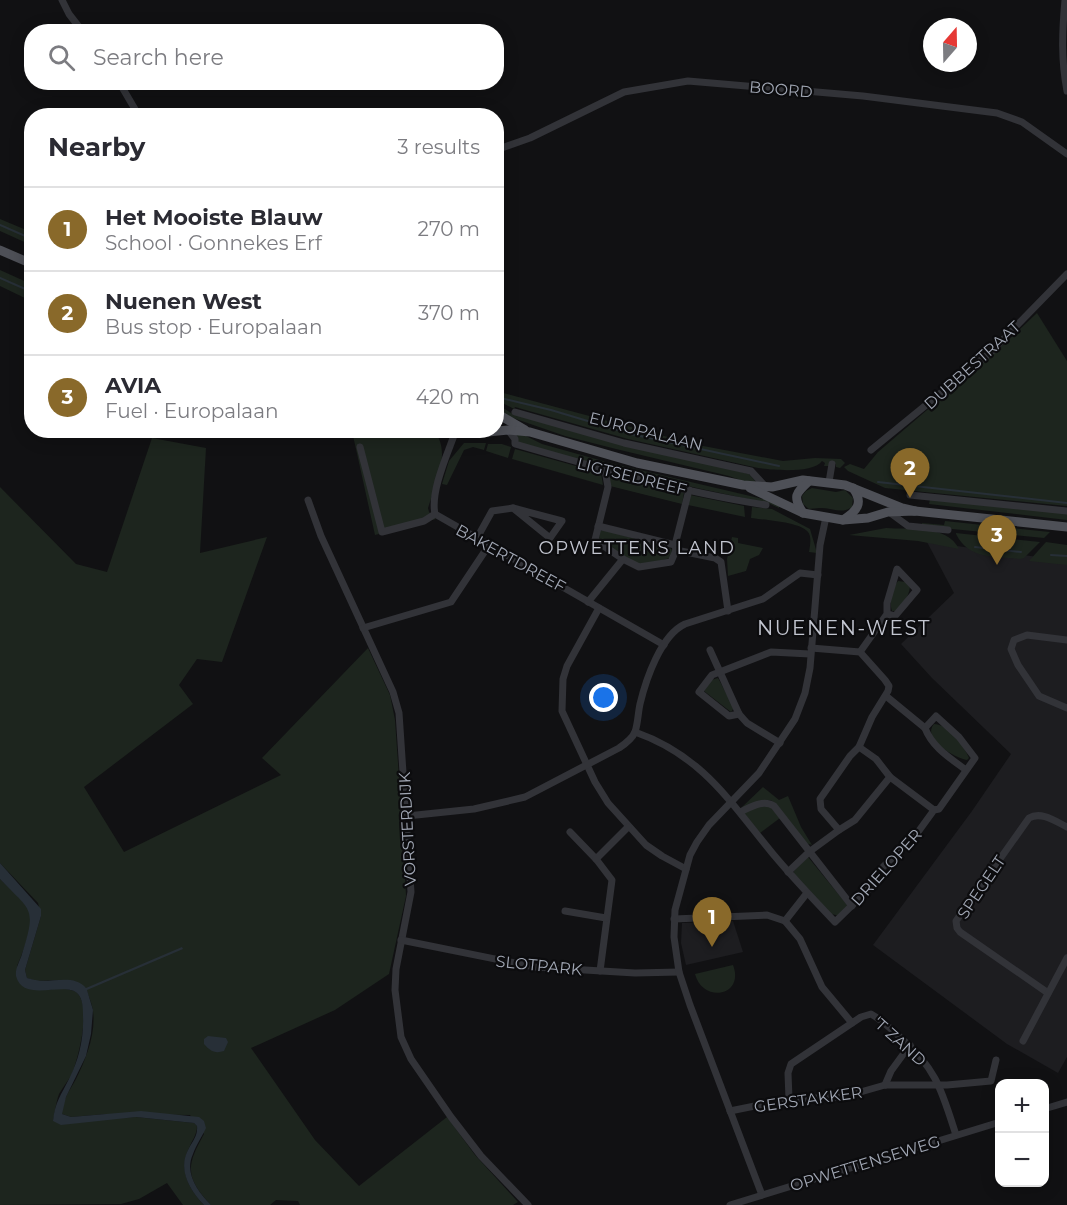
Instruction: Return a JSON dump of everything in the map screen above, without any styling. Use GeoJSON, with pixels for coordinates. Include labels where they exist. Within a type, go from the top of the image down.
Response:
{"type":"FeatureCollection","features":[{"type":"Feature","properties":{"kind":"main road"},"geometry":{"type":"LineString","coordinates":[[0,250],[24,260]]}},
{"type":"Feature","properties":{"kind":"main road","name":"EUROPALAAN"},"geometry":{"type":"LineString","coordinates":[[504,418],[530,432]]}},
{"type":"Feature","properties":{"kind":"main road","name":"EUROPALAAN"},"geometry":{"type":"LineString","coordinates":[[504,430],[530,432],[637,463],[743,485],[765,486],[809,480]]}},
{"type":"Feature","properties":{"kind":"main road"},"geometry":{"type":"LineString","coordinates":[[915,511],[854,488],[829,482],[809,480],[799,490],[796,497],[803,513],[843,520],[868,518],[888,512],[915,511],[1065,525]]}},
{"type":"Feature","properties":{"kind":"main road","name":"EUROPALAAN"},"geometry":{"type":"LineString","coordinates":[[743,485],[803,513]]}},
{"type":"Feature","properties":{"kind":"main road"},"geometry":{"type":"LineString","coordinates":[[843,520],[854,513],[859,506],[859,496],[854,488]]}},
{"type":"Feature","properties":{"kind":"street"},"geometry":{"type":"LineString","coordinates":[[62,0],[77,24]]}},
{"type":"Feature","properties":{"kind":"street"},"geometry":{"type":"LineString","coordinates":[[1065,0],[1061,39],[1062,65],[1067,92]]}},
{"type":"Feature","properties":{"kind":"street","name":"BOORD"},"geometry":{"type":"LineString","coordinates":[[504,147],[530,138],[624,92],[687,81],[863,96],[997,113],[1022,122],[1067,154]]}},
{"type":"Feature","properties":{"kind":"street"},"geometry":{"type":"LineString","coordinates":[[124,90],[134,108]]}},
{"type":"Feature","properties":{"kind":"street","name":"DUBBESTRAAT"},"geometry":{"type":"LineString","coordinates":[[871,450],[991,352],[1067,274]]}},
{"type":"Feature","properties":{"kind":"street","name":"EUROPALAAN"},"geometry":{"type":"LineString","coordinates":[[515,412],[624,443],[751,471],[765,486]]}},
{"type":"Feature","properties":{"kind":"street","name":"LIGTSEDREEF"},"geometry":{"type":"LineString","coordinates":[[508,430],[515,439],[515,444],[605,470],[688,490],[766,505]]}},
{"type":"Feature","properties":{"kind":"street"},"geometry":{"type":"LineString","coordinates":[[360,447],[382,532],[424,521],[435,514],[433,505],[453,438]]}},
{"type":"Feature","properties":{"kind":"street"},"geometry":{"type":"LineString","coordinates":[[829,482],[832,464]]}},
{"type":"Feature","properties":{"kind":"street"},"geometry":{"type":"LineString","coordinates":[[605,470],[608,487],[596,540],[639,567],[671,562],[688,490]]}},
{"type":"Feature","properties":{"kind":"street"},"geometry":{"type":"LineString","coordinates":[[910,495],[1067,511]]}},
{"type":"Feature","properties":{"kind":"street","name":"VORSTERDIJK"},"geometry":{"type":"LineString","coordinates":[[308,500],[321,536],[393,692],[399,713],[411,892],[401,940],[395,990],[401,1037],[411,1059],[481,1156],[528,1205]]}},
{"type":"Feature","properties":{"kind":"street"},"geometry":{"type":"LineString","coordinates":[[477,538],[492,511],[513,508],[562,521],[550,538],[513,508]]}},
{"type":"Feature","properties":{"kind":"street"},"geometry":{"type":"LineString","coordinates":[[888,512],[908,526],[948,530]]}},
{"type":"Feature","properties":{"kind":"street","name":"BAKERTDREEF"},"geometry":{"type":"LineString","coordinates":[[435,514],[664,645]]}},
{"type":"Feature","properties":{"kind":"street"},"geometry":{"type":"LineString","coordinates":[[762,1195],[679,972],[675,953],[674,919],[676,902],[697,842],[709,825],[753,780],[780,743],[795,719],[805,693],[820,545],[826,518]]}},
{"type":"Feature","properties":{"kind":"street"},"geometry":{"type":"LineString","coordinates":[[598,526],[715,558],[721,562],[728,611]]}},
{"type":"Feature","properties":{"kind":"street"},"geometry":{"type":"LineString","coordinates":[[363,628],[451,602],[489,545]]}},
{"type":"Feature","properties":{"kind":"street"},"geometry":{"type":"LineString","coordinates":[[588,602],[623,559]]}},
{"type":"Feature","properties":{"kind":"street"},"geometry":{"type":"LineString","coordinates":[[860,652],[887,614],[887,603],[897,569],[917,590],[895,616],[887,614]]}},
{"type":"Feature","properties":{"kind":"street"},"geometry":{"type":"LineString","coordinates":[[407,816],[474,809],[525,797],[587,766],[628,742],[635,732],[647,680],[673,632],[681,625],[763,598],[800,573],[818,575]]}},
{"type":"Feature","properties":{"kind":"street"},"geometry":{"type":"LineString","coordinates":[[599,608],[567,666],[561,697],[562,711],[587,766],[608,803],[646,844],[686,869]]}},
{"type":"Feature","properties":{"kind":"street"},"geometry":{"type":"LineString","coordinates":[[1067,640],[1027,635],[1014,640],[1011,649],[1018,665],[1039,696],[1067,708]]}},
{"type":"Feature","properties":{"kind":"street"},"geometry":{"type":"LineString","coordinates":[[710,651],[740,714],[747,723],[780,743]]}},
{"type":"Feature","properties":{"kind":"street"},"geometry":{"type":"LineString","coordinates":[[740,714],[729,716],[699,692],[712,675],[771,652],[860,652],[889,686],[889,697],[872,717],[859,747],[850,756],[820,799],[821,809],[839,830]]}},
{"type":"Feature","properties":{"kind":"street"},"geometry":{"type":"LineString","coordinates":[[889,697],[926,728],[929,738],[966,770],[975,758],[959,736],[936,716],[926,728]]}},
{"type":"Feature","properties":{"kind":"street"},"geometry":{"type":"LineString","coordinates":[[635,732],[675,750],[695,764],[732,802],[807,893],[785,921],[766,915],[674,919]]}},
{"type":"Feature","properties":{"kind":"street"},"geometry":{"type":"LineString","coordinates":[[859,747],[876,759],[890,777],[934,810]]}},
{"type":"Feature","properties":{"kind":"street","name":"DRIELOPER"},"geometry":{"type":"LineString","coordinates":[[807,893],[835,922],[877,881],[881,869],[918,832],[934,810],[939,809],[966,770]]}},
{"type":"Feature","properties":{"kind":"street"},"geometry":{"type":"LineString","coordinates":[[788,872],[809,852],[855,820],[890,777]]}},
{"type":"Feature","properties":{"kind":"street"},"geometry":{"type":"LineString","coordinates":[[740,812],[761,803],[770,804],[852,906]]}},
{"type":"Feature","properties":{"kind":"street","name":"SPEGELT"},"geometry":{"type":"LineString","coordinates":[[1048,993],[960,932],[956,921],[1029,818],[1033,815],[1045,817],[1067,826]]}},
{"type":"Feature","properties":{"kind":"street"},"geometry":{"type":"LineString","coordinates":[[596,859],[628,827]]}},
{"type":"Feature","properties":{"kind":"street"},"geometry":{"type":"LineString","coordinates":[[570,832],[612,880],[600,971]]}},
{"type":"Feature","properties":{"kind":"street"},"geometry":{"type":"LineString","coordinates":[[566,911],[606,918]]}},
{"type":"Feature","properties":{"kind":"street","name":"'T ZAND"},"geometry":{"type":"LineString","coordinates":[[785,921],[800,939],[822,987],[852,1023],[871,1014],[910,1045],[924,1060],[939,1085],[956,1136]]}},
{"type":"Feature","properties":{"kind":"street","name":"SLOTPARK"},"geometry":{"type":"LineString","coordinates":[[401,940],[535,967],[679,972]]}},
{"type":"Feature","properties":{"kind":"street"},"geometry":{"type":"LineString","coordinates":[[1023,1041],[1067,958]]}},
{"type":"Feature","properties":{"kind":"street"},"geometry":{"type":"LineString","coordinates":[[789,1099],[788,1073],[791,1064],[852,1023]]}},
{"type":"Feature","properties":{"kind":"street","name":"GERSTAKKER"},"geometry":{"type":"LineString","coordinates":[[885,1085],[891,1071],[910,1045]]}},
{"type":"Feature","properties":{"kind":"street","name":"GERSTAKKER"},"geometry":{"type":"LineString","coordinates":[[730,1111],[789,1099],[843,1096],[885,1085],[939,1085],[991,1081],[996,1060]]}},
{"type":"Feature","properties":{"kind":"street"},"geometry":{"type":"LineString","coordinates":[[1049,1107],[1067,1102]]}},
{"type":"Feature","properties":{"kind":"street","name":"OPWETTENSEWEG"},"geometry":{"type":"LineString","coordinates":[[730,1205],[995,1123]]}},
{"type":"Feature","properties":{"kind":"shaded area"},"geometry":{"type":"Polygon","coordinates":[[[0,219],[24,229],[24,242],[0,231],[0,219]]]}},
{"type":"Feature","properties":{"kind":"shaded area"},"geometry":{"type":"Polygon","coordinates":[[[0,270],[24,281],[24,298],[0,286],[0,270]]]}},
{"type":"Feature","properties":{"kind":"shaded area"},"geometry":{"type":"Polygon","coordinates":[[[1037,313],[1067,361],[1067,506],[914,491],[914,488],[906,487],[905,490],[885,488],[844,467],[850,464],[864,469],[878,452],[1037,313]]]}},
{"type":"Feature","properties":{"kind":"shaded area"},"geometry":{"type":"Polygon","coordinates":[[[504,393],[698,445],[783,461],[815,458],[841,459],[845,463],[840,468],[830,463],[829,466],[824,466],[825,463],[822,461],[810,468],[801,469],[758,468],[628,439],[515,407],[514,409],[504,404],[504,393]]]}},
{"type":"Feature","properties":{"kind":"shaded area"},"geometry":{"type":"Polygon","coordinates":[[[504,409],[511,413],[570,430],[749,474],[756,482],[746,482],[565,436],[504,415],[504,409]]]}},
{"type":"Feature","properties":{"kind":"shaded area"},"geometry":{"type":"Polygon","coordinates":[[[515,434],[610,463],[780,503],[779,508],[768,503],[643,476],[550,452],[519,443],[515,434]]]}},
{"type":"Feature","properties":{"kind":"shaded area"},"geometry":{"type":"Polygon","coordinates":[[[152,438],[206,448],[200,553],[267,537],[222,662],[197,659],[179,685],[193,704],[84,787],[124,852],[281,775],[262,758],[368,648],[390,695],[395,720],[402,820],[406,896],[389,974],[335,1010],[251,1048],[315,1140],[359,1186],[447,1117],[475,1155],[518,1202],[513,1205],[300,1205],[298,1201],[276,1200],[270,1205],[211,1205],[196,1187],[191,1171],[191,1163],[204,1134],[190,1115],[106,1114],[71,1117],[62,1114],[64,1101],[87,1055],[94,1020],[86,988],[61,980],[36,981],[27,978],[25,970],[41,916],[38,903],[0,863],[0,487],[76,564],[107,572],[152,438]]]}},
{"type":"Feature","properties":{"kind":"shaded area"},"geometry":{"type":"Polygon","coordinates":[[[354,438],[438,438],[442,459],[428,508],[436,519],[375,535],[354,438]]]}},
{"type":"Feature","properties":{"kind":"shaded area"},"geometry":{"type":"Polygon","coordinates":[[[464,443],[486,443],[484,450],[473,447],[464,450],[447,485],[442,484],[449,461],[464,443]]]}},
{"type":"Feature","properties":{"kind":"shaded area"},"geometry":{"type":"Polygon","coordinates":[[[488,444],[502,444],[511,447],[508,458],[486,451],[488,444]]]}},
{"type":"Feature","properties":{"kind":"shaded area"},"geometry":{"type":"Polygon","coordinates":[[[515,449],[601,473],[603,485],[512,459],[515,449]]]}},
{"type":"Feature","properties":{"kind":"shaded area"},"geometry":{"type":"Polygon","coordinates":[[[609,475],[684,493],[682,504],[610,486],[609,475]]]}},
{"type":"Feature","properties":{"kind":"shaded area"},"geometry":{"type":"Polygon","coordinates":[[[812,488],[836,492],[845,490],[853,498],[852,507],[844,510],[809,509],[803,504],[802,496],[812,488]]]}},
{"type":"Feature","properties":{"kind":"shaded area"},"geometry":{"type":"Polygon","coordinates":[[[690,495],[744,506],[745,517],[688,505],[690,495]]]}},
{"type":"Feature","properties":{"kind":"shaded area"},"geometry":{"type":"Polygon","coordinates":[[[930,499],[1067,513],[1067,520],[929,504],[930,499]]]}},
{"type":"Feature","properties":{"kind":"shaded area"},"geometry":{"type":"Polygon","coordinates":[[[752,507],[772,509],[810,529],[817,553],[809,552],[810,536],[804,529],[790,524],[751,518],[752,507]]]}},
{"type":"Feature","properties":{"kind":"shaded area"},"geometry":{"type":"Polygon","coordinates":[[[945,521],[1050,532],[1044,538],[922,526],[922,523],[944,525],[945,521]]]}},
{"type":"Feature","properties":{"kind":"shaded area"},"geometry":{"type":"Polygon","coordinates":[[[886,528],[937,532],[946,535],[959,549],[918,541],[849,535],[886,528]]]}},
{"type":"Feature","properties":{"kind":"shaded area"},"geometry":{"type":"Polygon","coordinates":[[[600,531],[670,548],[672,550],[670,558],[640,566],[599,540],[600,531]]]}},
{"type":"Feature","properties":{"kind":"shaded area"},"geometry":{"type":"Polygon","coordinates":[[[956,534],[1040,542],[1024,558],[992,557],[975,553],[961,542],[956,534]]]}},
{"type":"Feature","properties":{"kind":"shaded area"},"geometry":{"type":"Polygon","coordinates":[[[732,537],[738,538],[738,543],[763,548],[759,555],[750,559],[746,571],[728,576],[727,559],[732,537]]]}},
{"type":"Feature","properties":{"kind":"shaded area"},"geometry":{"type":"Polygon","coordinates":[[[927,542],[1067,561],[1067,1057],[1058,1073],[1007,1044],[873,945],[1011,754],[932,678],[901,644],[954,593],[927,542]]]}},
{"type":"Feature","properties":{"kind":"shaded area"},"geometry":{"type":"Polygon","coordinates":[[[1046,542],[1067,545],[1067,565],[1029,561],[1046,542]]]}},
{"type":"Feature","properties":{"kind":"shaded area"},"geometry":{"type":"Polygon","coordinates":[[[898,581],[906,582],[910,587],[903,603],[892,611],[891,596],[898,581]]]}},
{"type":"Feature","properties":{"kind":"shaded area"},"geometry":{"type":"Polygon","coordinates":[[[718,678],[734,708],[731,712],[704,691],[711,680],[718,678]]]}},
{"type":"Feature","properties":{"kind":"shaded area"},"geometry":{"type":"Polygon","coordinates":[[[934,724],[945,728],[955,737],[967,753],[969,758],[967,760],[941,747],[932,736],[931,730],[934,724]]]}},
{"type":"Feature","properties":{"kind":"shaded area"},"geometry":{"type":"Polygon","coordinates":[[[763,787],[779,800],[788,796],[801,827],[812,845],[802,842],[774,802],[770,800],[741,808],[763,787]]]}},
{"type":"Feature","properties":{"kind":"shaded area"},"geometry":{"type":"Polygon","coordinates":[[[762,805],[770,806],[780,818],[760,833],[743,812],[762,805]]]}},
{"type":"Feature","properties":{"kind":"shaded area"},"geometry":{"type":"Polygon","coordinates":[[[808,857],[848,906],[840,916],[831,914],[794,874],[794,871],[808,857]]]}},
{"type":"Feature","properties":{"kind":"shaded area"},"geometry":{"type":"Polygon","coordinates":[[[0,863],[41,909],[25,970],[27,978],[74,981],[86,988],[182,947],[183,949],[87,990],[93,1010],[91,1034],[86,1056],[66,1097],[62,1114],[71,1117],[141,1111],[199,1117],[204,1121],[206,1128],[194,1151],[190,1168],[197,1188],[211,1205],[204,1205],[186,1178],[184,1164],[197,1132],[197,1126],[194,1123],[136,1117],[61,1125],[53,1121],[57,1104],[73,1072],[80,1048],[83,1032],[82,1002],[80,996],[72,990],[27,989],[20,984],[16,970],[27,938],[30,918],[25,905],[0,879],[0,863]]]}},
{"type":"Feature","properties":{"kind":"shaded area"},"geometry":{"type":"Polygon","coordinates":[[[0,879],[22,901],[31,915],[29,933],[17,966],[33,989],[74,991],[80,997],[83,1006],[83,1030],[78,1056],[72,1074],[59,1094],[53,1121],[136,1117],[194,1123],[197,1129],[186,1156],[185,1171],[190,1186],[204,1205],[183,1205],[167,1183],[139,1199],[121,1204],[0,1205],[0,879]]]}},
{"type":"Feature","properties":{"kind":"shaded area"},"geometry":{"type":"Polygon","coordinates":[[[733,921],[743,952],[686,965],[681,943],[682,923],[733,921]]]}},
{"type":"Feature","properties":{"kind":"shaded area"},"geometry":{"type":"Polygon","coordinates":[[[733,965],[735,976],[733,984],[722,992],[714,993],[706,990],[699,983],[695,974],[733,965]]]}},
{"type":"Feature","properties":{"kind":"shaded area"},"geometry":{"type":"Polygon","coordinates":[[[208,1036],[226,1038],[228,1042],[224,1051],[215,1052],[206,1046],[204,1039],[208,1036]]]}},
{"type":"Feature","properties":{"kind":"waterway"},"geometry":{"type":"LineString","coordinates":[[0,225],[24,236]]}},
{"type":"Feature","properties":{"kind":"waterway"},"geometry":{"type":"LineString","coordinates":[[0,278],[24,288]]}},
{"type":"Feature","properties":{"kind":"waterway"},"geometry":{"type":"LineString","coordinates":[[504,399],[631,434],[779,466]]}},
{"type":"Feature","properties":{"kind":"waterway"},"geometry":{"type":"LineString","coordinates":[[878,482],[1067,503]]}},
{"type":"Feature","properties":{"kind":"waterway"},"geometry":{"type":"LineString","coordinates":[[975,547],[1021,552]]}},
{"type":"Feature","properties":{"kind":"waterway"},"geometry":{"type":"LineString","coordinates":[[1051,555],[1067,556]]}},
{"type":"Feature","properties":{"kind":"place","name":"Nuenen West"},"geometry":{"type":"Point","coordinates":[910,498]}},
{"type":"Feature","properties":{"kind":"place","name":"AVIA"},"geometry":{"type":"Point","coordinates":[997,565]}},
{"type":"Feature","properties":{"kind":"place","name":"Het Mooiste Blauw"},"geometry":{"type":"Point","coordinates":[712,947]}},
{"type":"Feature","properties":{"kind":"district","name":"OPWETTENS LAND"},"geometry":{"type":"Point","coordinates":[637,548]}},
{"type":"Feature","properties":{"kind":"district","name":"NUENEN-WEST"},"geometry":{"type":"Point","coordinates":[844,628]}}]}
